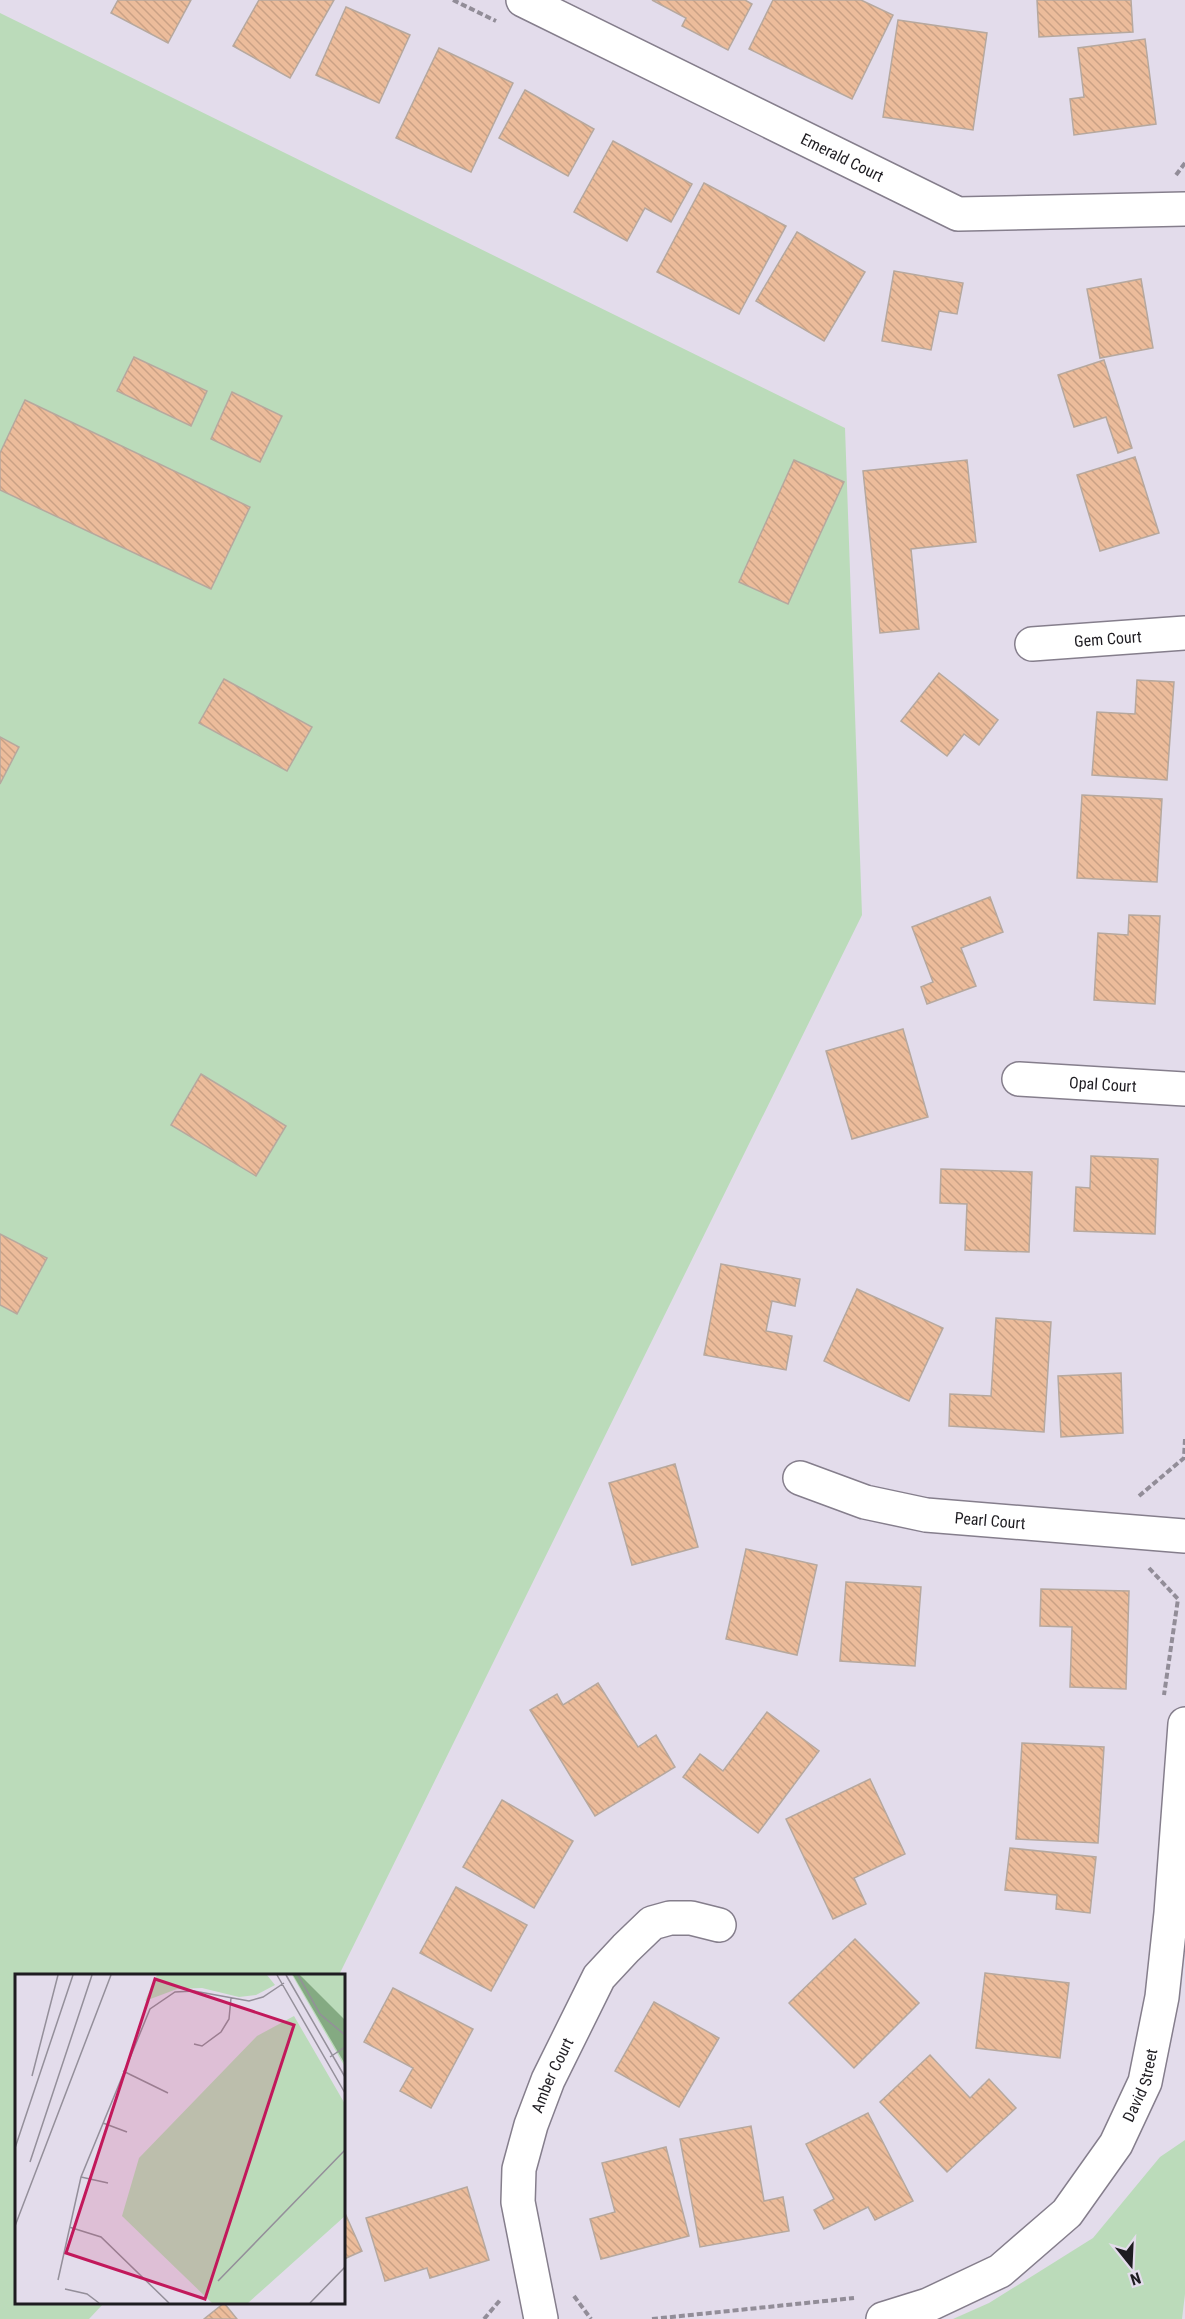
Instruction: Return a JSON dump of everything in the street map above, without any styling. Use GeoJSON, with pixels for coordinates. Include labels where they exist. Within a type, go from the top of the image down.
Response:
{"type":"FeatureCollection","features":[{"type":"Feature","properties":{"kind":"street","name":"Emerald Court"},"geometry":{"type":"LineString","coordinates":[[523,0],[958,214],[1185,209]]}},
{"type":"Feature","properties":{"kind":"street","name":"Gem Court"},"geometry":{"type":"LineString","coordinates":[[1032,644],[1185,633]]}},
{"type":"Feature","properties":{"kind":"street","name":"Opal Court"},"geometry":{"type":"LineString","coordinates":[[1019,1079],[1185,1089]]}},
{"type":"Feature","properties":{"kind":"street","name":"Pearl Court"},"geometry":{"type":"LineString","coordinates":[[800,1478],[865,1502],[926,1515],[1185,1536]]}},
{"type":"Feature","properties":{"kind":"street","name":"David Street"},"geometry":{"type":"LineString","coordinates":[[873,2307],[928,2305],[1000,2271],[1067,2212],[1116,2144],[1145,2082],[1162,1997],[1171,1914],[1174,1715]]}},
{"type":"Feature","properties":{"kind":"street","name":"Amber Court"},"geometry":{"type":"LineString","coordinates":[[541,2319],[518,2191],[519,2169],[531,2125],[548,2080],[599,1977],[652,1923],[670,1918],[691,1918],[719,1925]]}},
{"type":"Feature","properties":{"kind":"path"},"geometry":{"type":"LineString","coordinates":[[1174,1715],[1178,1599],[1135,1552],[1132,1533],[1134,1501],[1184,1458],[1185,1439]]}},
{"type":"Feature","properties":{"kind":"path"},"geometry":{"type":"LineString","coordinates":[[652,2319],[843,2301],[873,2307]]}},
{"type":"Feature","properties":{"kind":"green space"},"geometry":{"type":"Polygon","coordinates":[[[0,13],[845,428],[862,915],[339,1974],[15,1974],[15,2304],[103,2304],[89,2319],[0,2319],[0,13]]]}},
{"type":"Feature","properties":{"kind":"green space"},"geometry":{"type":"Polygon","coordinates":[[[1185,2140],[1185,2294],[1182,2319],[953,2319],[989,2303],[1093,2238],[1160,2157],[1185,2140]]]}},
{"type":"Feature","properties":{"kind":"building"},"geometry":{"type":"Polygon","coordinates":[[[118,0],[191,0],[168,43],[111,13],[118,0]]]}},
{"type":"Feature","properties":{"kind":"building"},"geometry":{"type":"Polygon","coordinates":[[[259,0],[334,0],[290,78],[233,46],[259,0]]]}},
{"type":"Feature","properties":{"kind":"building"},"geometry":{"type":"Polygon","coordinates":[[[652,0],[745,0],[752,4],[728,50],[682,26],[686,18],[652,0]]]}},
{"type":"Feature","properties":{"kind":"building"},"geometry":{"type":"Polygon","coordinates":[[[773,0],[861,0],[893,15],[852,99],[749,49],[773,0]]]}},
{"type":"Feature","properties":{"kind":"building"},"geometry":{"type":"Polygon","coordinates":[[[1037,0],[1131,0],[1133,32],[1039,37],[1037,0]]]}},
{"type":"Feature","properties":{"kind":"building"},"geometry":{"type":"Polygon","coordinates":[[[346,7],[410,35],[379,103],[316,75],[346,7]]]}},
{"type":"Feature","properties":{"kind":"building"},"geometry":{"type":"Polygon","coordinates":[[[898,20],[987,33],[973,130],[883,117],[898,20]]]}},
{"type":"Feature","properties":{"kind":"building"},"geometry":{"type":"Polygon","coordinates":[[[1145,39],[1156,124],[1074,135],[1070,99],[1084,97],[1078,48],[1145,39]]]}},
{"type":"Feature","properties":{"kind":"building"},"geometry":{"type":"Polygon","coordinates":[[[439,48],[513,83],[471,172],[396,138],[439,48]]]}},
{"type":"Feature","properties":{"kind":"building"},"geometry":{"type":"Polygon","coordinates":[[[525,90],[594,129],[568,176],[499,138],[525,90]]]}},
{"type":"Feature","properties":{"kind":"building"},"geometry":{"type":"Polygon","coordinates":[[[613,141],[692,184],[671,222],[645,208],[627,241],[574,212],[613,141]]]}},
{"type":"Feature","properties":{"kind":"building"},"geometry":{"type":"Polygon","coordinates":[[[704,183],[786,226],[739,314],[657,272],[704,183]]]}},
{"type":"Feature","properties":{"kind":"building"},"geometry":{"type":"Polygon","coordinates":[[[797,232],[865,272],[824,341],[756,301],[797,232]]]}},
{"type":"Feature","properties":{"kind":"building"},"geometry":{"type":"Polygon","coordinates":[[[894,271],[963,283],[957,314],[939,311],[931,350],[882,341],[894,271]]]}},
{"type":"Feature","properties":{"kind":"building"},"geometry":{"type":"Polygon","coordinates":[[[1141,279],[1153,348],[1100,358],[1087,289],[1141,279]]]}},
{"type":"Feature","properties":{"kind":"building"},"geometry":{"type":"Polygon","coordinates":[[[134,357],[207,391],[191,426],[117,391],[134,357]]]}},
{"type":"Feature","properties":{"kind":"building"},"geometry":{"type":"Polygon","coordinates":[[[1104,360],[1132,448],[1118,453],[1106,417],[1074,427],[1058,375],[1104,360]]]}},
{"type":"Feature","properties":{"kind":"building"},"geometry":{"type":"Polygon","coordinates":[[[232,392],[282,416],[260,462],[211,439],[232,392]]]}},
{"type":"Feature","properties":{"kind":"building"},"geometry":{"type":"Polygon","coordinates":[[[25,400],[250,507],[211,589],[0,490],[0,453],[25,400]]]}},
{"type":"Feature","properties":{"kind":"building"},"geometry":{"type":"Polygon","coordinates":[[[1135,457],[1159,533],[1100,551],[1077,475],[1135,457]]]}},
{"type":"Feature","properties":{"kind":"building"},"geometry":{"type":"Polygon","coordinates":[[[794,460],[844,482],[788,604],[739,582],[794,460]]]}},
{"type":"Feature","properties":{"kind":"building"},"geometry":{"type":"Polygon","coordinates":[[[967,460],[976,542],[911,549],[919,629],[880,633],[863,471],[967,460]]]}},
{"type":"Feature","properties":{"kind":"building"},"geometry":{"type":"Polygon","coordinates":[[[939,673],[998,720],[979,745],[964,734],[947,756],[901,721],[939,673]]]}},
{"type":"Feature","properties":{"kind":"building"},"geometry":{"type":"Polygon","coordinates":[[[224,679],[312,727],[287,771],[199,723],[224,679]]]}},
{"type":"Feature","properties":{"kind":"building"},"geometry":{"type":"Polygon","coordinates":[[[1137,680],[1174,682],[1167,780],[1092,775],[1097,712],[1135,714],[1137,680]]]}},
{"type":"Feature","properties":{"kind":"building"},"geometry":{"type":"Polygon","coordinates":[[[0,737],[19,747],[0,784],[0,737]]]}},
{"type":"Feature","properties":{"kind":"building"},"geometry":{"type":"Polygon","coordinates":[[[1082,795],[1162,799],[1157,882],[1077,878],[1082,795]]]}},
{"type":"Feature","properties":{"kind":"building"},"geometry":{"type":"Polygon","coordinates":[[[990,897],[1003,932],[961,948],[976,986],[927,1004],[921,987],[933,982],[912,927],[990,897]]]}},
{"type":"Feature","properties":{"kind":"building"},"geometry":{"type":"Polygon","coordinates":[[[1129,915],[1160,916],[1155,1004],[1094,1000],[1098,933],[1128,935],[1129,915]]]}},
{"type":"Feature","properties":{"kind":"building"},"geometry":{"type":"Polygon","coordinates":[[[903,1029],[928,1117],[852,1139],[826,1051],[903,1029]]]}},
{"type":"Feature","properties":{"kind":"building"},"geometry":{"type":"Polygon","coordinates":[[[201,1074],[286,1126],[256,1176],[171,1125],[201,1074]]]}},
{"type":"Feature","properties":{"kind":"building"},"geometry":{"type":"Polygon","coordinates":[[[1091,1156],[1158,1159],[1155,1234],[1074,1231],[1076,1187],[1090,1188],[1091,1156]]]}},
{"type":"Feature","properties":{"kind":"building"},"geometry":{"type":"Polygon","coordinates":[[[941,1169],[1032,1172],[1029,1252],[965,1250],[967,1204],[940,1203],[941,1169]]]}},
{"type":"Feature","properties":{"kind":"building"},"geometry":{"type":"Polygon","coordinates":[[[0,1234],[47,1258],[17,1314],[0,1305],[0,1234]]]}},
{"type":"Feature","properties":{"kind":"building"},"geometry":{"type":"Polygon","coordinates":[[[721,1264],[800,1279],[795,1306],[772,1301],[766,1331],[792,1336],[786,1370],[704,1355],[721,1264]]]}},
{"type":"Feature","properties":{"kind":"building"},"geometry":{"type":"Polygon","coordinates":[[[857,1289],[943,1328],[909,1401],[824,1361],[857,1289]]]}},
{"type":"Feature","properties":{"kind":"building"},"geometry":{"type":"Polygon","coordinates":[[[996,1318],[1051,1322],[1044,1432],[949,1426],[950,1394],[991,1396],[996,1318]]]}},
{"type":"Feature","properties":{"kind":"building"},"geometry":{"type":"Polygon","coordinates":[[[1121,1373],[1123,1433],[1061,1437],[1058,1376],[1121,1373]]]}},
{"type":"Feature","properties":{"kind":"building"},"geometry":{"type":"Polygon","coordinates":[[[675,1464],[698,1547],[632,1565],[609,1483],[675,1464]]]}},
{"type":"Feature","properties":{"kind":"building"},"geometry":{"type":"Polygon","coordinates":[[[746,1549],[817,1565],[797,1655],[726,1639],[746,1549]]]}},
{"type":"Feature","properties":{"kind":"building"},"geometry":{"type":"Polygon","coordinates":[[[846,1582],[921,1587],[915,1666],[840,1661],[846,1582]]]}},
{"type":"Feature","properties":{"kind":"building"},"geometry":{"type":"Polygon","coordinates":[[[1041,1589],[1129,1591],[1126,1689],[1070,1687],[1072,1627],[1040,1626],[1041,1589]]]}},
{"type":"Feature","properties":{"kind":"building"},"geometry":{"type":"Polygon","coordinates":[[[598,1683],[638,1747],[656,1735],[675,1767],[595,1816],[530,1710],[557,1694],[563,1705],[598,1683]]]}},
{"type":"Feature","properties":{"kind":"building"},"geometry":{"type":"Polygon","coordinates":[[[767,1712],[819,1751],[758,1833],[683,1777],[700,1754],[723,1771],[767,1712]]]}},
{"type":"Feature","properties":{"kind":"building"},"geometry":{"type":"Polygon","coordinates":[[[1022,1743],[1104,1747],[1098,1843],[1016,1839],[1022,1743]]]}},
{"type":"Feature","properties":{"kind":"building"},"geometry":{"type":"Polygon","coordinates":[[[870,1779],[905,1854],[854,1878],[866,1904],[833,1919],[786,1819],[870,1779]]]}},
{"type":"Feature","properties":{"kind":"building"},"geometry":{"type":"Polygon","coordinates":[[[502,1800],[573,1841],[534,1908],[463,1867],[502,1800]]]}},
{"type":"Feature","properties":{"kind":"building"},"geometry":{"type":"Polygon","coordinates":[[[1010,1848],[1096,1857],[1090,1913],[1056,1909],[1057,1895],[1005,1890],[1010,1848]]]}},
{"type":"Feature","properties":{"kind":"building"},"geometry":{"type":"Polygon","coordinates":[[[456,1887],[527,1925],[491,1991],[420,1953],[456,1887]]]}},
{"type":"Feature","properties":{"kind":"building"},"geometry":{"type":"Polygon","coordinates":[[[855,1939],[919,2003],[854,2068],[789,2003],[855,1939]]]}},
{"type":"Feature","properties":{"kind":"building"},"geometry":{"type":"Polygon","coordinates":[[[985,1973],[1069,1983],[1060,2058],[976,2048],[985,1973]]]}},
{"type":"Feature","properties":{"kind":"building"},"geometry":{"type":"Polygon","coordinates":[[[393,1988],[473,2029],[431,2108],[400,2091],[413,2068],[364,2042],[393,1988]]]}},
{"type":"Feature","properties":{"kind":"building"},"geometry":{"type":"Polygon","coordinates":[[[654,2002],[719,2038],[679,2107],[615,2071],[654,2002]]]}},
{"type":"Feature","properties":{"kind":"building"},"geometry":{"type":"Polygon","coordinates":[[[930,2055],[970,2098],[989,2079],[1016,2108],[947,2172],[880,2102],[930,2055]]]}},
{"type":"Feature","properties":{"kind":"building"},"geometry":{"type":"Polygon","coordinates":[[[868,2113],[913,2201],[875,2220],[868,2207],[824,2229],[814,2210],[834,2199],[806,2144],[868,2113]]]}},
{"type":"Feature","properties":{"kind":"building"},"geometry":{"type":"Polygon","coordinates":[[[751,2126],[764,2201],[783,2197],[789,2231],[700,2247],[680,2139],[751,2126]]]}},
{"type":"Feature","properties":{"kind":"building"},"geometry":{"type":"Polygon","coordinates":[[[666,2147],[689,2236],[601,2259],[590,2219],[615,2212],[602,2163],[666,2147]]]}},
{"type":"Feature","properties":{"kind":"building"},"geometry":{"type":"Polygon","coordinates":[[[467,2187],[489,2260],[430,2278],[427,2268],[385,2281],[366,2218],[467,2187]]]}},
{"type":"Feature","properties":{"kind":"building"},"geometry":{"type":"Polygon","coordinates":[[[345,2213],[362,2251],[345,2259],[345,2213]]]}},
{"type":"Feature","properties":{"kind":"building"},"geometry":{"type":"Polygon","coordinates":[[[225,2304],[237,2319],[204,2319],[225,2304]]]}}]}
